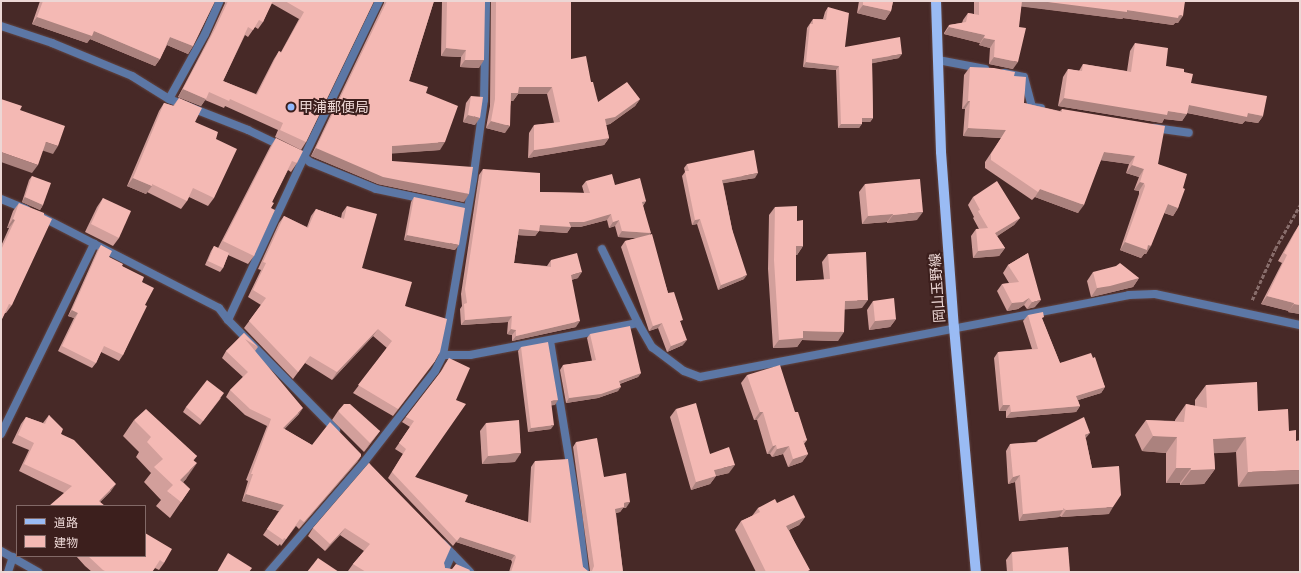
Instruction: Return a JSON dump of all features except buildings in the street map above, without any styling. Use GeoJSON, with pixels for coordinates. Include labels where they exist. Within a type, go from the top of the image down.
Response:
{"type":"FeatureCollection","features":[{"type":"Feature","properties":{"kind":"main road","name":"岡山玉野線"},"geometry":{"type":"LineString","coordinates":[[936,1],[941,152],[954,327],[976,572]]}},
{"type":"Feature","properties":{"kind":"street"},"geometry":{"type":"LineString","coordinates":[[169,99],[205,34],[220,1]]}},
{"type":"Feature","properties":{"kind":"street"},"geometry":{"type":"LineString","coordinates":[[228,320],[304,157],[380,1]]}},
{"type":"Feature","properties":{"kind":"street"},"geometry":{"type":"LineString","coordinates":[[269,572],[365,461],[435,371],[443,355],[473,180],[484,100],[486,1]]}},
{"type":"Feature","properties":{"kind":"street"},"geometry":{"type":"LineString","coordinates":[[1,26],[52,43],[132,76],[169,99],[248,130],[304,157],[310,162],[376,189],[467,208]]}},
{"type":"Feature","properties":{"kind":"street"},"geometry":{"type":"LineString","coordinates":[[938,60],[1024,77],[1032,107],[1048,110]]}},
{"type":"Feature","properties":{"kind":"street"},"geometry":{"type":"LineString","coordinates":[[1150,127],[1189,133]]}},
{"type":"Feature","properties":{"kind":"street"},"geometry":{"type":"LineString","coordinates":[[1,199],[46,218],[219,308],[228,320],[344,438]]}},
{"type":"Feature","properties":{"kind":"street"},"geometry":{"type":"LineString","coordinates":[[1,434],[94,244]]}},
{"type":"Feature","properties":{"kind":"street"},"geometry":{"type":"LineString","coordinates":[[602,249],[638,323],[652,347],[684,372],[700,376],[1129,295],[1155,294],[1300,325]]}},
{"type":"Feature","properties":{"kind":"street"},"geometry":{"type":"LineString","coordinates":[[443,355],[470,355],[550,341],[638,323]]}},
{"type":"Feature","properties":{"kind":"street"},"geometry":{"type":"LineString","coordinates":[[550,341],[579,520],[585,572]]}},
{"type":"Feature","properties":{"kind":"street"},"geometry":{"type":"LineString","coordinates":[[436,536],[470,572]]}},
{"type":"Feature","properties":{"kind":"street"},"geometry":{"type":"LineString","coordinates":[[1,551],[38,572]]}},
{"type":"Feature","properties":{"kind":"street"},"geometry":{"type":"LineString","coordinates":[[444,572],[452,554]]}},
{"type":"Feature","properties":{"kind":"street"},"geometry":{"type":"LineString","coordinates":[[8,572],[13,557]]}},
{"type":"Feature","properties":{"kind":"path"},"geometry":{"type":"LineString","coordinates":[[1246,313],[1276,249],[1300,205]]}},
{"type":"Feature","properties":{"kind":"place","name":"甲浦郵便局"},"geometry":{"type":"Point","coordinates":[291,107]}}]}
